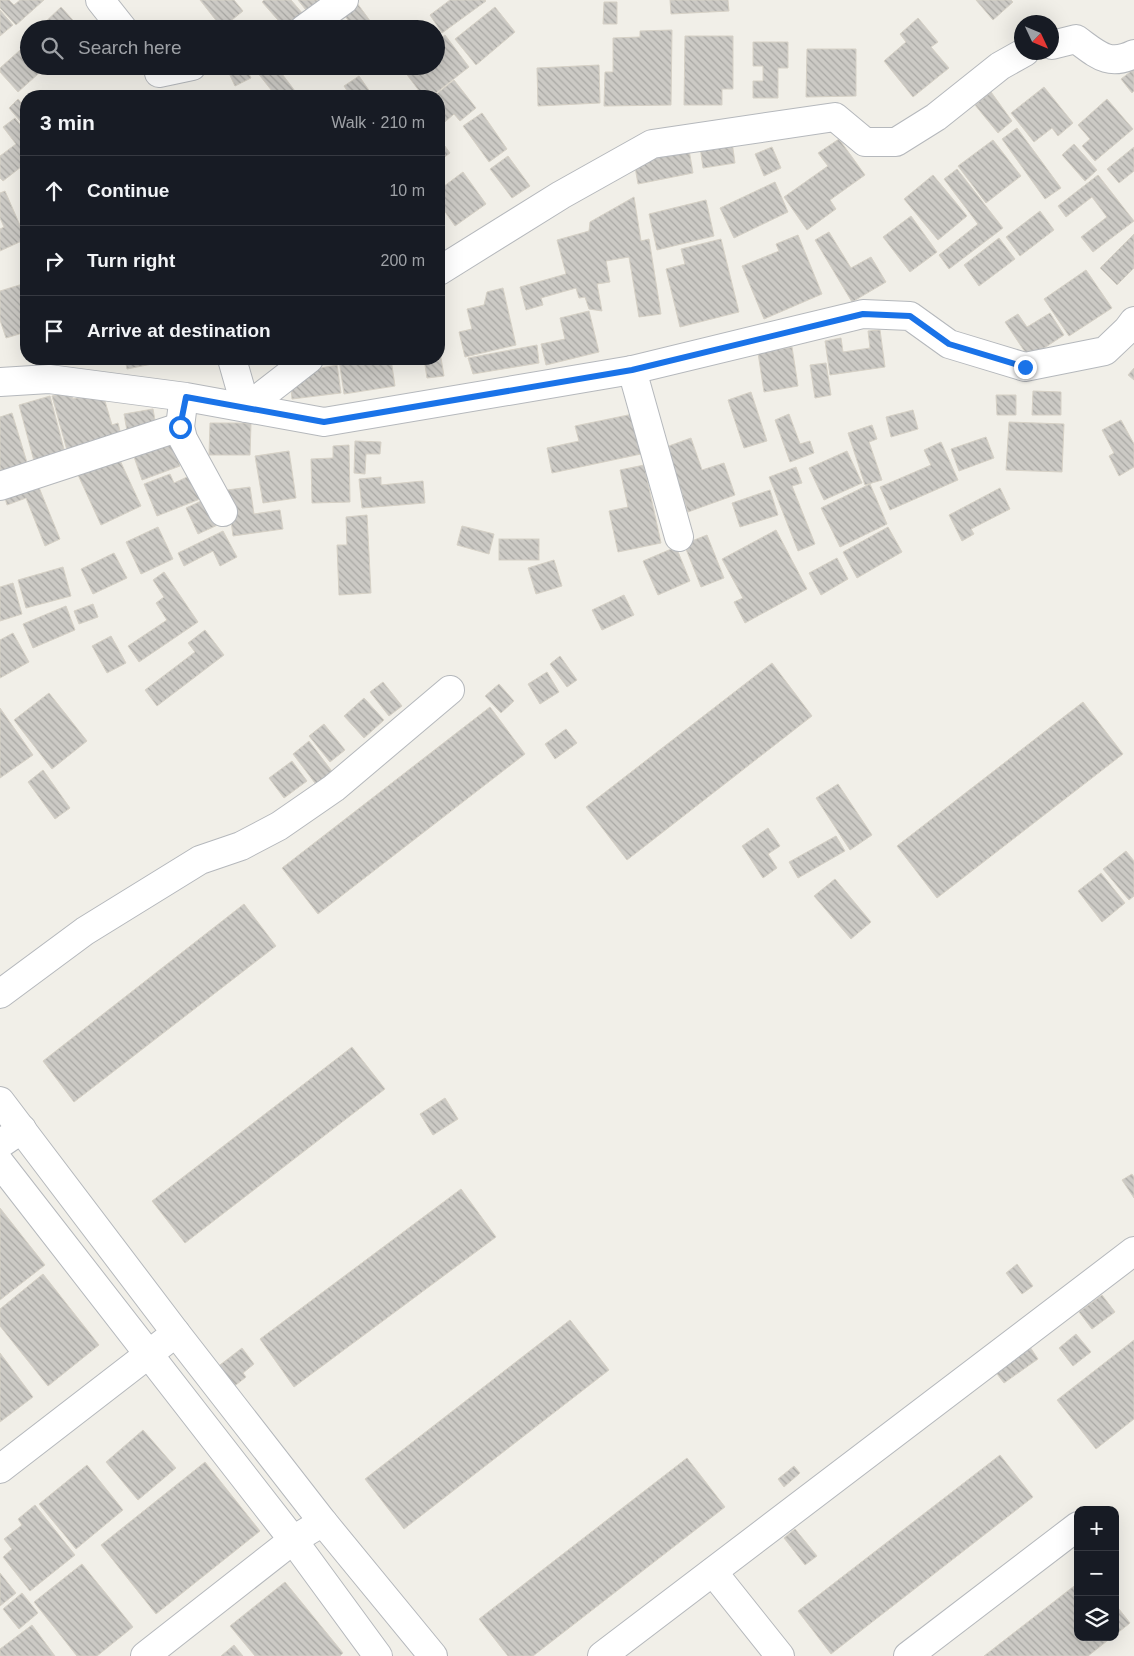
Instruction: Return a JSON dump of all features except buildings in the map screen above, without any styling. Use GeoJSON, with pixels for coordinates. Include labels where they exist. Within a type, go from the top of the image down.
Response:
{"type":"FeatureCollection","features":[{"type":"Feature","properties":{"kind":"street"},"geometry":{"type":"LineString","coordinates":[[100,0],[116,20]]}},
{"type":"Feature","properties":{"kind":"street"},"geometry":{"type":"LineString","coordinates":[[316,20],[344,0]]}},
{"type":"Feature","properties":{"kind":"street"},"geometry":{"type":"LineString","coordinates":[[1059,43],[1076,40],[1104,58],[1122,60],[1134,54]]}},
{"type":"Feature","properties":{"kind":"street"},"geometry":{"type":"LineString","coordinates":[[445,267],[561,195],[652,144],[836,117],[865,142],[896,142],[936,117],[1000,66],[1014,58]]}},
{"type":"Feature","properties":{"kind":"street"},"geometry":{"type":"LineString","coordinates":[[0,382],[49,379],[186,397],[324,422],[632,370],[863,314],[910,316],[949,344],[1025,367],[1105,351],[1134,321]]}},
{"type":"Feature","properties":{"kind":"street"},"geometry":{"type":"LineString","coordinates":[[234,365],[246,408]]}},
{"type":"Feature","properties":{"kind":"street"},"geometry":{"type":"LineString","coordinates":[[246,408],[301,365]]}},
{"type":"Feature","properties":{"kind":"street"},"geometry":{"type":"LineString","coordinates":[[632,370],[679,537]]}},
{"type":"Feature","properties":{"kind":"street"},"geometry":{"type":"LineString","coordinates":[[186,397],[180,427],[183,439],[223,512]]}},
{"type":"Feature","properties":{"kind":"street"},"geometry":{"type":"LineString","coordinates":[[0,486],[180,427]]}},
{"type":"Feature","properties":{"kind":"street"},"geometry":{"type":"LineString","coordinates":[[0,994],[85,931],[200,860],[241,846],[279,826],[334,788],[450,690]]}},
{"type":"Feature","properties":{"kind":"street"},"geometry":{"type":"LineString","coordinates":[[0,1102],[176,1334],[323,1522],[433,1656]]}},
{"type":"Feature","properties":{"kind":"street"},"geometry":{"type":"LineString","coordinates":[[0,1144],[22,1129]]}},
{"type":"Feature","properties":{"kind":"street"},"geometry":{"type":"LineString","coordinates":[[0,1163],[293,1540],[378,1656]]}},
{"type":"Feature","properties":{"kind":"street"},"geometry":{"type":"LineString","coordinates":[[602,1656],[1134,1251]]}},
{"type":"Feature","properties":{"kind":"street"},"geometry":{"type":"LineString","coordinates":[[0,1469],[176,1334]]}},
{"type":"Feature","properties":{"kind":"street"},"geometry":{"type":"LineString","coordinates":[[145,1656],[293,1540],[323,1522]]}},
{"type":"Feature","properties":{"kind":"street"},"geometry":{"type":"LineString","coordinates":[[908,1656],[1074,1529]]}},
{"type":"Feature","properties":{"kind":"street"},"geometry":{"type":"LineString","coordinates":[[713,1572],[780,1656]]}},
{"type":"Feature","properties":{"kind":"route"},"geometry":{"type":"LineString","coordinates":[[180,427],[186,397],[324,422],[632,370],[863,314],[910,316],[949,344],[1025,367]]}}]}
